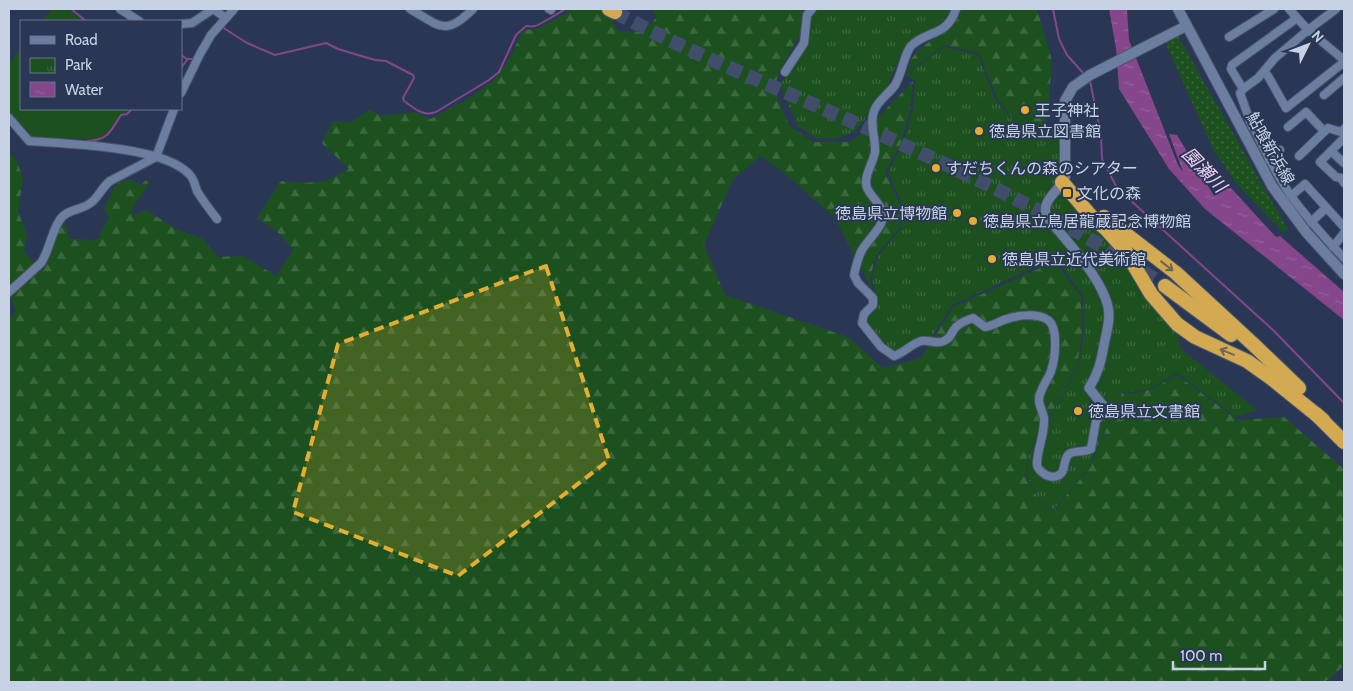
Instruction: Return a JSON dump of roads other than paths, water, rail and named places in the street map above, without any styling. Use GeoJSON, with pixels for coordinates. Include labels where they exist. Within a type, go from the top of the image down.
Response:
{"type":"FeatureCollection","features":[{"type":"Feature","properties":{"kind":"highway"},"geometry":{"type":"LineString","coordinates":[[1064,180],[1089,204],[1176,273],[1254,344],[1344,434]]}},
{"type":"Feature","properties":{"kind":"highway"},"geometry":{"type":"LineString","coordinates":[[1064,180],[1091,216],[1125,250],[1151,294],[1177,324],[1195,337],[1248,361],[1323,420]]}},
{"type":"Feature","properties":{"kind":"highway"},"geometry":{"type":"LineString","coordinates":[[1299,388],[1237,334],[1167,284],[1248,350],[1344,442]]}},
{"type":"Feature","properties":{"kind":"main road","name":"鮎喰新浜線"},"geometry":{"type":"LineString","coordinates":[[1178,9],[1183,27],[1265,162],[1272,186],[1306,232],[1344,274]]}},
{"type":"Feature","properties":{"kind":"main road"},"geometry":{"type":"LineString","coordinates":[[1064,180],[1065,101],[1069,92],[1075,85],[1090,75],[1183,27]]}},
{"type":"Feature","properties":{"kind":"street"},"geometry":{"type":"LineString","coordinates":[[120,9],[137,20]]}},
{"type":"Feature","properties":{"kind":"street"},"geometry":{"type":"LineString","coordinates":[[182,24],[192,24],[213,9],[226,18]]}},
{"type":"Feature","properties":{"kind":"street"},"geometry":{"type":"LineString","coordinates":[[182,91],[211,36],[234,9]]}},
{"type":"Feature","properties":{"kind":"street"},"geometry":{"type":"LineString","coordinates":[[410,9],[439,26],[449,27],[458,23],[473,9]]}},
{"type":"Feature","properties":{"kind":"street"},"geometry":{"type":"LineString","coordinates":[[785,72],[804,43],[807,15],[812,9]]}},
{"type":"Feature","properties":{"kind":"street"},"geometry":{"type":"LineString","coordinates":[[956,9],[954,16],[940,31],[918,41],[910,47],[895,85],[874,110],[872,118],[875,150],[866,184],[870,194],[883,213],[882,222],[862,250],[854,275],[858,283],[873,298],[872,305],[864,314],[862,323],[881,346],[894,356],[902,354],[916,343],[924,340],[939,344],[951,337],[954,328],[962,322],[973,318],[985,327],[1006,319],[1021,316],[1036,316],[1048,320],[1055,329],[1054,357],[1051,370],[1040,393],[1039,400],[1044,418],[1043,435],[1037,464],[1038,469],[1052,477],[1062,473],[1067,457],[1070,454],[1073,452],[1085,452],[1091,449],[1096,420],[1105,408],[1089,388],[1102,362],[1108,327],[1108,308],[1100,287],[1083,260],[1046,216],[1045,211],[1052,193],[1064,180]]}},
{"type":"Feature","properties":{"kind":"street"},"geometry":{"type":"LineString","coordinates":[[1229,37],[1274,9]]}},
{"type":"Feature","properties":{"kind":"street"},"geometry":{"type":"LineString","coordinates":[[1264,72],[1286,108],[1344,61],[1308,30],[1289,9]]}},
{"type":"Feature","properties":{"kind":"street"},"geometry":{"type":"LineString","coordinates":[[1336,9],[1308,30],[1240,93],[1258,148],[1265,162],[1311,222],[1344,258]]}},
{"type":"Feature","properties":{"kind":"street"},"geometry":{"type":"LineString","coordinates":[[1243,90],[1234,76],[1231,69],[1232,65],[1297,18]]}},
{"type":"Feature","properties":{"kind":"street"},"geometry":{"type":"LineString","coordinates":[[1324,95],[1344,78]]}},
{"type":"Feature","properties":{"kind":"street"},"geometry":{"type":"LineString","coordinates":[[9,292],[40,264],[63,215],[87,206],[93,201],[103,186],[110,181],[156,157],[174,110]]}},
{"type":"Feature","properties":{"kind":"street"},"geometry":{"type":"LineString","coordinates":[[1288,127],[1306,112],[1324,131]]}},
{"type":"Feature","properties":{"kind":"street"},"geometry":{"type":"LineString","coordinates":[[9,118],[30,141],[108,146],[156,157],[174,164],[189,174],[204,202],[217,219]]}},
{"type":"Feature","properties":{"kind":"street"},"geometry":{"type":"LineString","coordinates":[[1299,156],[1328,128],[1341,132],[1344,129]]}},
{"type":"Feature","properties":{"kind":"street"},"geometry":{"type":"LineString","coordinates":[[1344,137],[1320,162],[1344,182]]}},
{"type":"Feature","properties":{"kind":"street"},"geometry":{"type":"LineString","coordinates":[[1265,162],[1280,150]]}},
{"type":"Feature","properties":{"kind":"street"},"geometry":{"type":"LineString","coordinates":[[1331,151],[1344,163]]}},
{"type":"Feature","properties":{"kind":"street"},"geometry":{"type":"LineString","coordinates":[[1291,196],[1305,184],[1344,228]]}},
{"type":"Feature","properties":{"kind":"street"},"geometry":{"type":"LineString","coordinates":[[1311,222],[1326,208]]}},
{"type":"Feature","properties":{"kind":"street"},"geometry":{"type":"LineString","coordinates":[[1333,247],[1344,233]]}},
{"type":"Feature","properties":{"kind":"water"},"geometry":{"type":"Polygon","coordinates":[[[1109,9],[1127,9],[1129,40],[1178,165],[1183,172],[1169,134],[1177,135],[1214,196],[1222,190],[1231,188],[1276,237],[1280,236],[1344,292],[1344,320],[1205,209],[1169,169],[1119,89],[1116,48],[1109,9]]]}},
{"type":"Feature","properties":{"kind":"waterway"},"geometry":{"type":"LineString","coordinates":[[71,9],[85,20]]}},
{"type":"Feature","properties":{"kind":"waterway"},"geometry":{"type":"LineString","coordinates":[[222,27],[247,43],[275,55],[326,43],[338,49],[375,60],[386,61],[413,75],[414,78],[403,98],[404,101],[423,113],[431,113],[436,112],[499,72],[516,35],[526,26],[537,25],[565,9]]}},
{"type":"Feature","properties":{"kind":"waterway"},"geometry":{"type":"LineString","coordinates":[[1053,9],[1059,39],[1067,55],[1084,74]]}},
{"type":"Feature","properties":{"kind":"waterway"},"geometry":{"type":"LineString","coordinates":[[182,56],[187,59],[193,59],[194,57]]}},
{"type":"Feature","properties":{"kind":"waterway"},"geometry":{"type":"LineString","coordinates":[[182,67],[187,60]]}},
{"type":"Feature","properties":{"kind":"waterway"},"geometry":{"type":"LineString","coordinates":[[1090,81],[1101,135],[1102,159],[1117,188],[1274,331],[1344,403]]}},
{"type":"Feature","properties":{"kind":"waterway"},"geometry":{"type":"LineString","coordinates":[[85,141],[93,141],[104,137],[111,131],[121,115],[127,114],[131,110]]}},
{"type":"Feature","properties":{"kind":"tunnel"},"geometry":{"type":"LineString","coordinates":[[615,12],[690,50],[906,146],[995,188],[1124,259],[1165,286]]}},
{"type":"Feature","properties":{"kind":"place","name":"王子神社"},"geometry":{"type":"Point","coordinates":[1025,110]}},
{"type":"Feature","properties":{"kind":"place","name":"徳島県立図書館"},"geometry":{"type":"Point","coordinates":[979,131]}},
{"type":"Feature","properties":{"kind":"place","name":"すだちくんの森のシアター"},"geometry":{"type":"Point","coordinates":[936,168]}},
{"type":"Feature","properties":{"kind":"place","name":"文化の森"},"geometry":{"type":"Point","coordinates":[1067,193]}},
{"type":"Feature","properties":{"kind":"place","name":"徳島県立博物館"},"geometry":{"type":"Point","coordinates":[957,213]}},
{"type":"Feature","properties":{"kind":"place","name":"徳島県立鳥居龍蔵記念博物館"},"geometry":{"type":"Point","coordinates":[973,221]}},
{"type":"Feature","properties":{"kind":"place","name":"徳島県立近代美術館"},"geometry":{"type":"Point","coordinates":[992,259]}},
{"type":"Feature","properties":{"kind":"place","name":"徳島県立文書館"},"geometry":{"type":"Point","coordinates":[1078,411]}},
{"type":"Feature","properties":{"kind":"water label","name":"園瀬川"},"geometry":{"type":"Point","coordinates":[1204,170]}}]}
